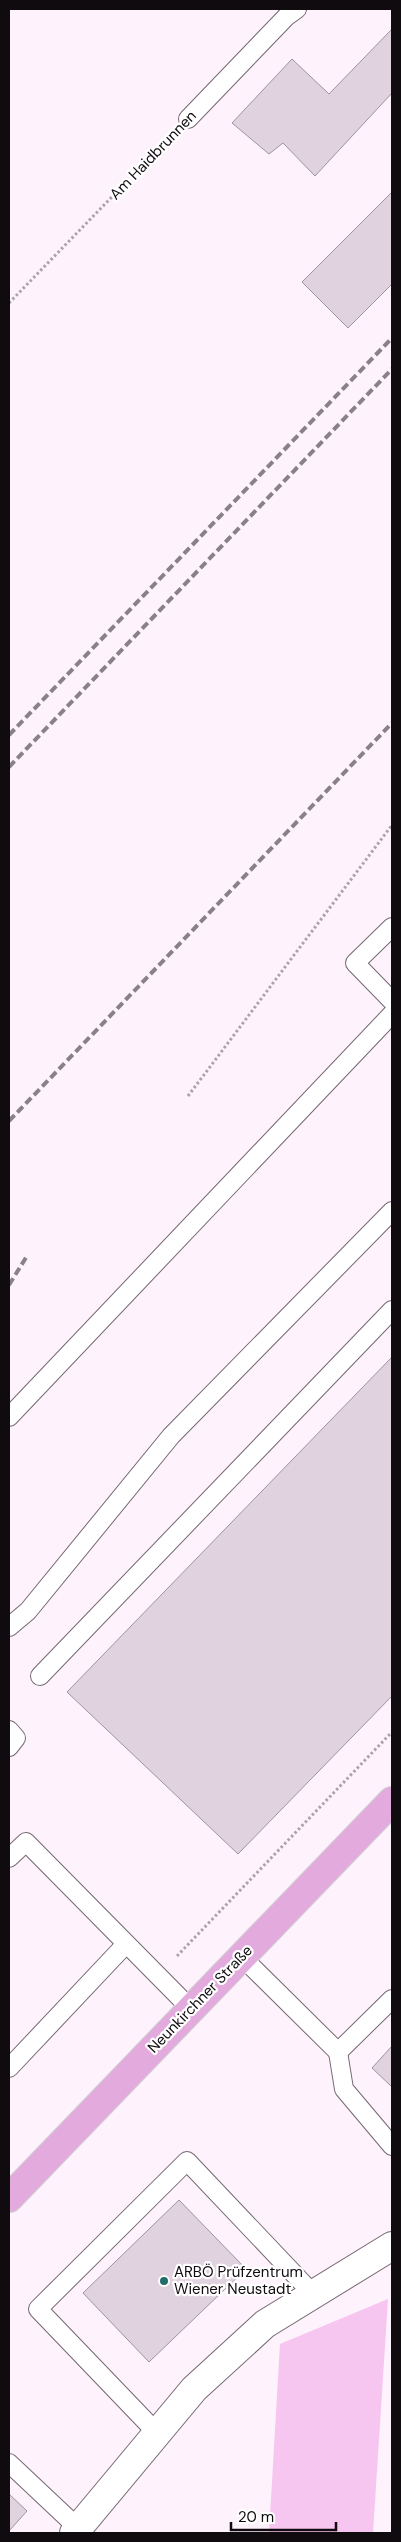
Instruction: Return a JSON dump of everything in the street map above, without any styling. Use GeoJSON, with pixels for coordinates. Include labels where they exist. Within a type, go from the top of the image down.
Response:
{"type":"FeatureCollection","features":[{"type":"Feature","properties":{"kind":"main road","name":"Neunkirchner Straße"},"geometry":{"type":"LineString","coordinates":[[9,2198],[392,1801]]}},
{"type":"Feature","properties":{"kind":"street"},"geometry":{"type":"LineString","coordinates":[[76,2531],[194,2389],[265,2324],[392,2246]]}},
{"type":"Feature","properties":{"kind":"lane","name":"Am Haidbrunnen"},"geometry":{"type":"LineString","coordinates":[[188,119],[286,17],[298,9]]}},
{"type":"Feature","properties":{"kind":"lane"},"geometry":{"type":"LineString","coordinates":[[392,926],[355,963],[392,1001]]}},
{"type":"Feature","properties":{"kind":"lane"},"geometry":{"type":"LineString","coordinates":[[9,1417],[392,1014]]}},
{"type":"Feature","properties":{"kind":"lane"},"geometry":{"type":"LineString","coordinates":[[9,1627],[28,1611],[171,1436],[392,1211]]}},
{"type":"Feature","properties":{"kind":"lane"},"geometry":{"type":"LineString","coordinates":[[40,1676],[392,1310]]}},
{"type":"Feature","properties":{"kind":"lane"},"geometry":{"type":"LineString","coordinates":[[9,1730],[16,1738],[9,1747]]}},
{"type":"Feature","properties":{"kind":"lane"},"geometry":{"type":"LineString","coordinates":[[9,1858],[26,1842],[191,2009]]}},
{"type":"Feature","properties":{"kind":"lane"},"geometry":{"type":"LineString","coordinates":[[9,2068],[126,1944]]}},
{"type":"Feature","properties":{"kind":"lane"},"geometry":{"type":"LineString","coordinates":[[241,1956],[338,2052],[344,2089],[392,2146]]}},
{"type":"Feature","properties":{"kind":"lane"},"geometry":{"type":"LineString","coordinates":[[338,2052],[392,1999]]}},
{"type":"Feature","properties":{"kind":"lane"},"geometry":{"type":"LineString","coordinates":[[157,2433],[38,2309],[187,2161],[314,2294]]}},
{"type":"Feature","properties":{"kind":"lane"},"geometry":{"type":"LineString","coordinates":[[9,2463],[76,2531]]}},
{"type":"Feature","properties":{"kind":"path","name":"Am Haidbrunnen"},"geometry":{"type":"LineString","coordinates":[[9,303],[188,119]]}},
{"type":"Feature","properties":{"kind":"path"},"geometry":{"type":"LineString","coordinates":[[188,1096],[392,825]]}},
{"type":"Feature","properties":{"kind":"path"},"geometry":{"type":"LineString","coordinates":[[157,1976],[392,1732]]}},
{"type":"Feature","properties":{"kind":"shaded area"},"geometry":{"type":"Polygon","coordinates":[[[388,2299],[373,2533],[269,2533],[280,2344],[388,2299]]]}},
{"type":"Feature","properties":{"kind":"building"},"geometry":{"type":"Polygon","coordinates":[[[392,29],[392,93],[315,176],[283,143],[269,154],[232,123],[292,59],[329,94],[392,29]]]}},
{"type":"Feature","properties":{"kind":"building"},"geometry":{"type":"Polygon","coordinates":[[[392,192],[392,284],[348,328],[302,282],[392,192]]]}},
{"type":"Feature","properties":{"kind":"building"},"geometry":{"type":"Polygon","coordinates":[[[392,1357],[392,1696],[238,1854],[67,1692],[392,1357]]]}},
{"type":"Feature","properties":{"kind":"building"},"geometry":{"type":"Polygon","coordinates":[[[392,2046],[392,2087],[372,2068],[392,2046]]]}},
{"type":"Feature","properties":{"kind":"building","name":"ARBÖ Prüfzentrum Wiener Neustadt"},"geometry":{"type":"Polygon","coordinates":[[[179,2200],[246,2269],[149,2362],[83,2293],[179,2200]]]}},
{"type":"Feature","properties":{"kind":"building"},"geometry":{"type":"Polygon","coordinates":[[[9,2494],[27,2511],[9,2531],[9,2494]]]}},
{"type":"Feature","properties":{"kind":"railway"},"geometry":{"type":"LineString","coordinates":[[9,735],[392,338]]}},
{"type":"Feature","properties":{"kind":"railway"},"geometry":{"type":"LineString","coordinates":[[9,767],[392,369]]}},
{"type":"Feature","properties":{"kind":"railway"},"geometry":{"type":"LineString","coordinates":[[9,1121],[392,723]]}},
{"type":"Feature","properties":{"kind":"railway"},"geometry":{"type":"LineString","coordinates":[[9,1285],[27,1256]]}},
{"type":"Feature","properties":{"kind":"place","name":"ARBÖ Prüfzentrum Wiener Neustadt"},"geometry":{"type":"Point","coordinates":[164,2281]}}]}
